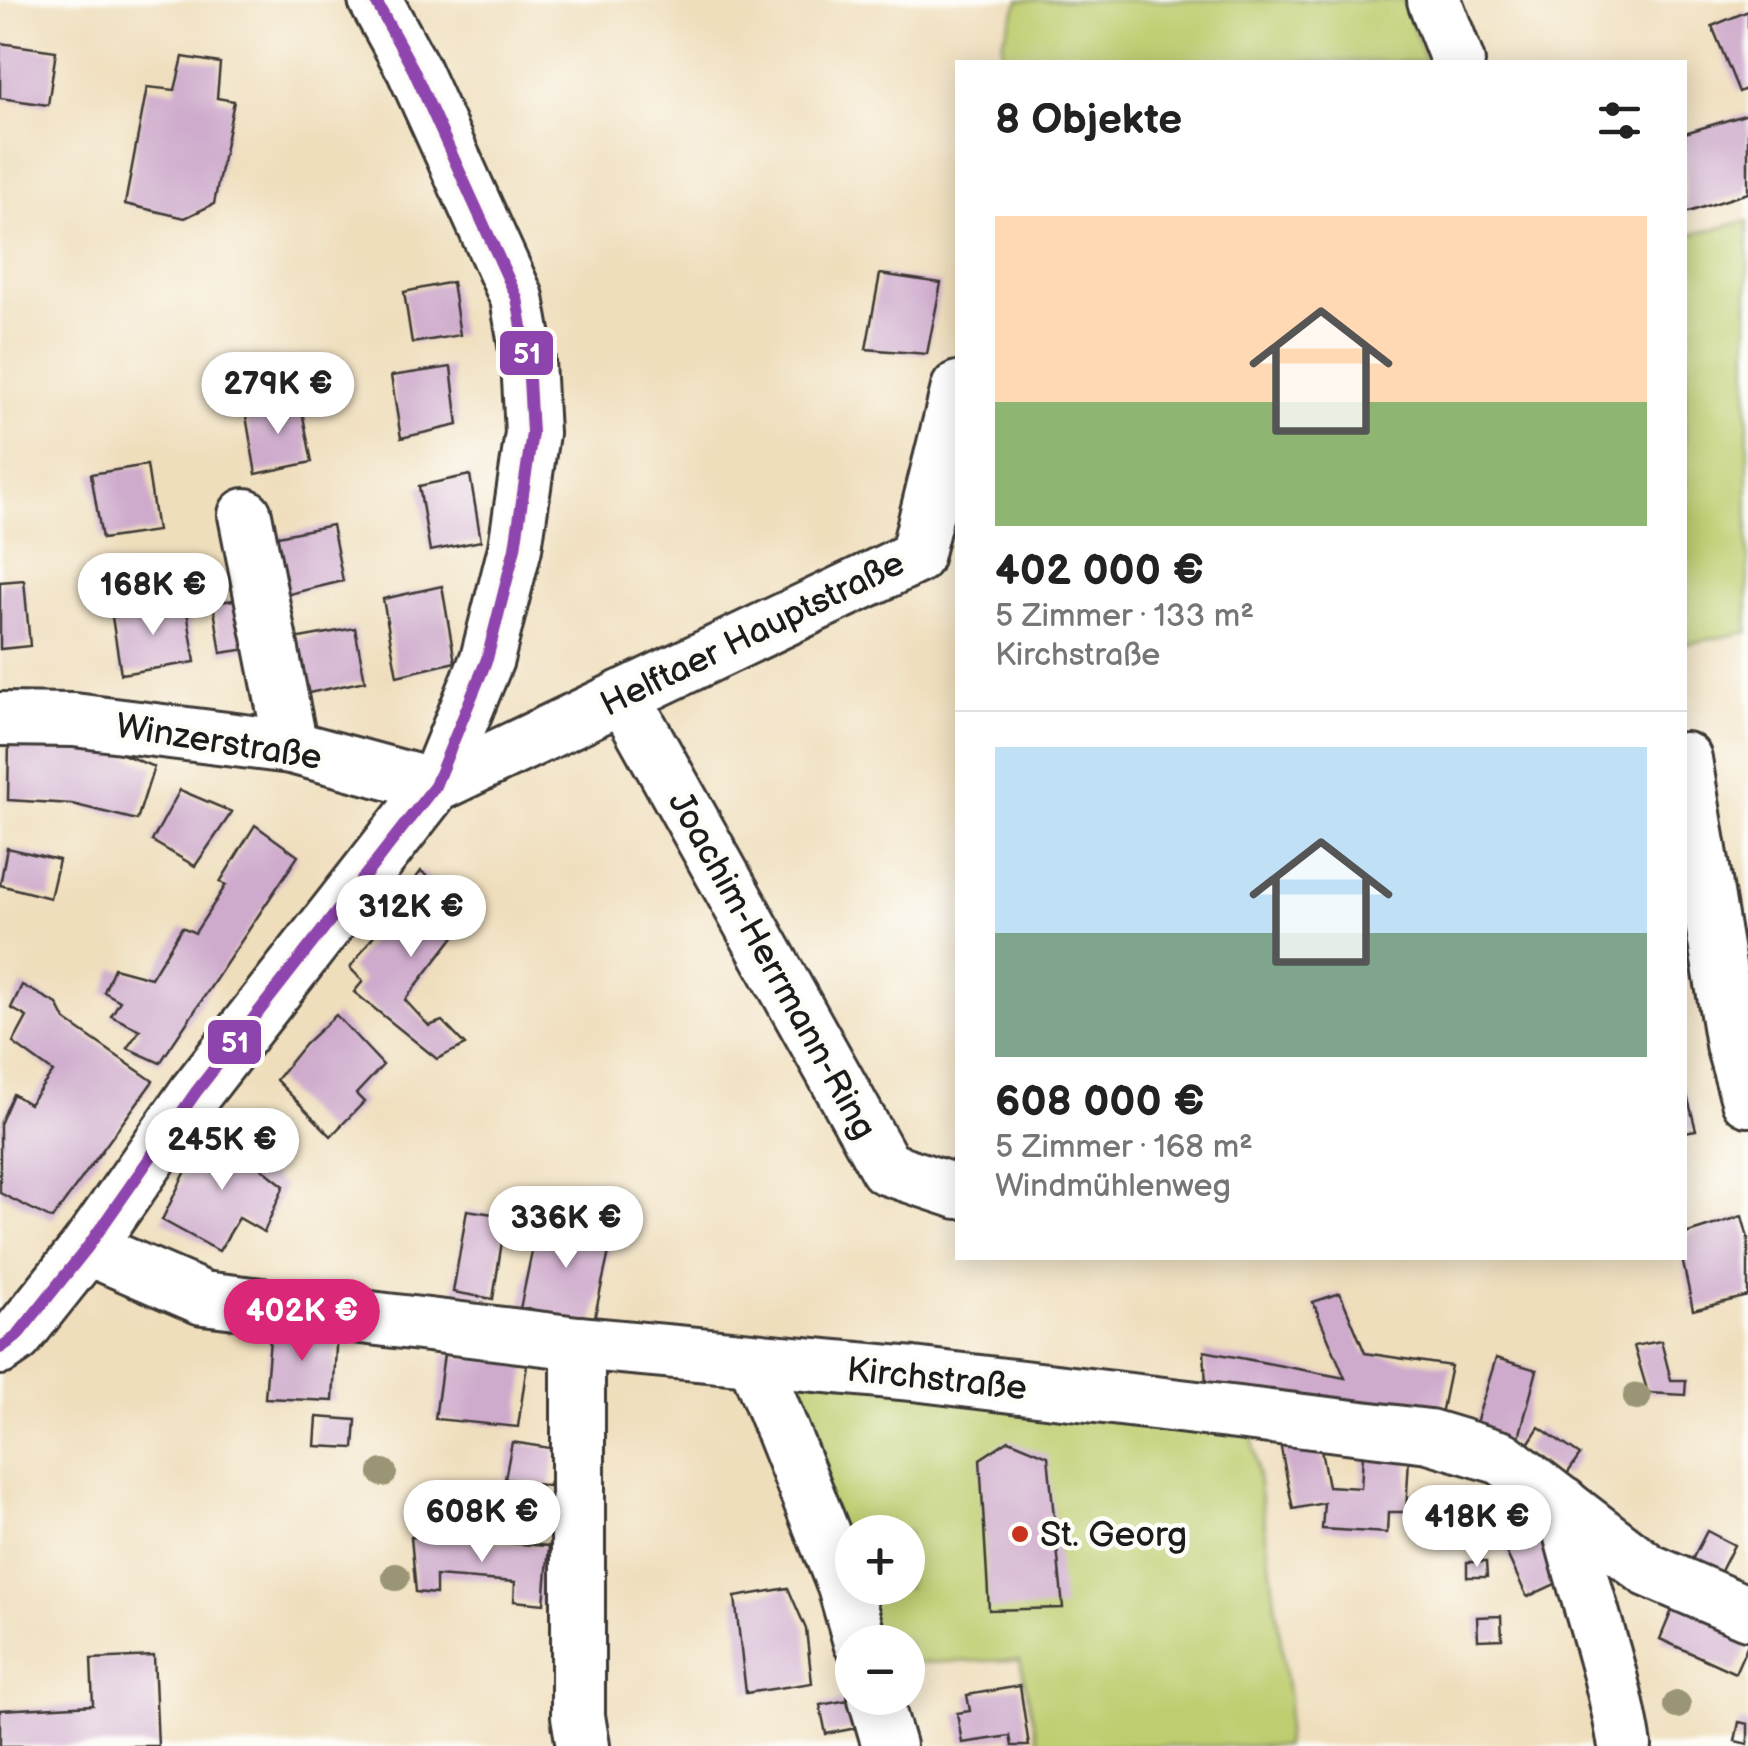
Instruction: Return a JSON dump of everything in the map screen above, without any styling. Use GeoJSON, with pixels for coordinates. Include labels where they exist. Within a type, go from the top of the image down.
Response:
{"type":"FeatureCollection","features":[{"type":"Feature","properties":{"kind":"street"},"geometry":{"type":"LineString","coordinates":[[0,1348],[16,1337],[87,1248],[196,1092],[435,786],[487,659],[515,548],[532,433],[528,361],[517,298],[413,69],[375,0]]}},
{"type":"Feature","properties":{"kind":"street"},"geometry":{"type":"LineString","coordinates":[[1434,0],[1457,60]]}},
{"type":"Feature","properties":{"kind":"street","name":"Helftaer Hauptstraße"},"geometry":{"type":"LineString","coordinates":[[435,786],[937,548],[955,411]]}},
{"type":"Feature","properties":{"kind":"street"},"geometry":{"type":"LineString","coordinates":[[245,515],[291,747]]}},
{"type":"Feature","properties":{"kind":"street","name":"Joachim-Herrmann-Ring"},"geometry":{"type":"LineString","coordinates":[[623,696],[886,1168],[955,1191]]}},
{"type":"Feature","properties":{"kind":"street","name":"Winzerstraße"},"geometry":{"type":"LineString","coordinates":[[0,719],[74,720],[291,747],[435,786]]}},
{"type":"Feature","properties":{"kind":"street"},"geometry":{"type":"LineString","coordinates":[[1687,771],[1732,1044],[1748,1100]]}},
{"type":"Feature","properties":{"kind":"street","name":"Kirchstraße"},"geometry":{"type":"LineString","coordinates":[[87,1248],[203,1298],[578,1343],[913,1374],[1428,1436],[1502,1458],[1648,1570],[1748,1613]]}},
{"type":"Feature","properties":{"kind":"street"},"geometry":{"type":"LineString","coordinates":[[578,1343],[578,1716],[584,1746]]}},
{"type":"Feature","properties":{"kind":"street"},"geometry":{"type":"LineString","coordinates":[[754,1360],[844,1586],[855,1625]]}},
{"type":"Feature","properties":{"kind":"street"},"geometry":{"type":"LineString","coordinates":[[1563,1504],[1577,1568],[1618,1701],[1625,1746]]}},
{"type":"Feature","properties":{"kind":"street"},"geometry":{"type":"LineString","coordinates":[[881,1715],[889,1746]]}},
{"type":"Feature","properties":{"kind":"green space"},"geometry":{"type":"Polygon","coordinates":[[[1019,0],[1403,0],[1425,60],[1002,60],[1002,42],[1019,0]]]}},
{"type":"Feature","properties":{"kind":"green space"},"geometry":{"type":"Polygon","coordinates":[[[1748,221],[1748,632],[1687,644],[1687,236],[1748,221]]]}},
{"type":"Feature","properties":{"kind":"green space"},"geometry":{"type":"Polygon","coordinates":[[[772,1369],[1252,1433],[1289,1701],[1285,1746],[1039,1746],[1020,1660],[925,1663],[925,1625],[864,1625],[857,1605],[925,1605],[925,1515],[835,1515],[835,1544],[772,1369]]]}},
{"type":"Feature","properties":{"kind":"building"},"geometry":{"type":"Polygon","coordinates":[[[1748,11],[1748,88],[1739,92],[1712,26],[1748,11]]]}},
{"type":"Feature","properties":{"kind":"building"},"geometry":{"type":"Polygon","coordinates":[[[0,43],[56,51],[48,105],[0,98],[0,43]]]}},
{"type":"Feature","properties":{"kind":"building"},"geometry":{"type":"Polygon","coordinates":[[[183,57],[220,63],[217,98],[234,101],[214,204],[185,218],[125,204],[147,87],[175,90],[183,57]]]}},
{"type":"Feature","properties":{"kind":"building"},"geometry":{"type":"Polygon","coordinates":[[[1748,114],[1748,193],[1687,212],[1687,132],[1748,114]]]}},
{"type":"Feature","properties":{"kind":"building"},"geometry":{"type":"Polygon","coordinates":[[[880,274],[941,283],[927,354],[866,349],[880,274]]]}},
{"type":"Feature","properties":{"kind":"building"},"geometry":{"type":"Polygon","coordinates":[[[452,282],[460,335],[412,343],[404,292],[452,282]]]}},
{"type":"Feature","properties":{"kind":"building"},"geometry":{"type":"Polygon","coordinates":[[[451,367],[458,425],[401,438],[391,376],[451,367]]]}},
{"type":"Feature","properties":{"kind":"building"},"geometry":{"type":"Polygon","coordinates":[[[300,401],[312,462],[256,474],[245,410],[300,401]]]}},
{"type":"Feature","properties":{"kind":"building"},"geometry":{"type":"Polygon","coordinates":[[[147,465],[157,531],[102,539],[91,474],[147,465]]]}},
{"type":"Feature","properties":{"kind":"building"},"geometry":{"type":"Polygon","coordinates":[[[470,475],[481,541],[430,551],[419,486],[470,475]]]}},
{"type":"Feature","properties":{"kind":"building"},"geometry":{"type":"Polygon","coordinates":[[[332,525],[343,581],[285,595],[273,537],[332,525]]]}},
{"type":"Feature","properties":{"kind":"building"},"geometry":{"type":"Polygon","coordinates":[[[24,580],[30,646],[0,649],[0,582],[24,580]]]}},
{"type":"Feature","properties":{"kind":"building"},"geometry":{"type":"Polygon","coordinates":[[[442,586],[455,662],[397,676],[383,599],[442,586]]]}},
{"type":"Feature","properties":{"kind":"building"},"geometry":{"type":"Polygon","coordinates":[[[247,598],[254,648],[221,653],[213,603],[247,598]]]}},
{"type":"Feature","properties":{"kind":"building"},"geometry":{"type":"Polygon","coordinates":[[[166,603],[167,607],[186,604],[195,662],[121,674],[112,617],[131,614],[130,609],[166,603]]]}},
{"type":"Feature","properties":{"kind":"building"},"geometry":{"type":"Polygon","coordinates":[[[355,628],[365,681],[304,694],[294,639],[355,628]]]}},
{"type":"Feature","properties":{"kind":"building"},"geometry":{"type":"Polygon","coordinates":[[[9,739],[94,742],[154,767],[137,820],[72,804],[8,800],[9,739]]]}},
{"type":"Feature","properties":{"kind":"building"},"geometry":{"type":"Polygon","coordinates":[[[180,790],[232,812],[195,866],[152,841],[180,790]]]}},
{"type":"Feature","properties":{"kind":"building"},"geometry":{"type":"Polygon","coordinates":[[[255,825],[298,856],[160,1063],[127,1048],[140,1030],[111,1016],[120,1001],[104,992],[114,968],[151,978],[182,927],[195,933],[226,885],[220,882],[255,825]]]}},
{"type":"Feature","properties":{"kind":"building"},"geometry":{"type":"Polygon","coordinates":[[[7,848],[59,860],[50,898],[0,885],[7,848]]]}},
{"type":"Feature","properties":{"kind":"building"},"geometry":{"type":"Polygon","coordinates":[[[421,871],[473,912],[405,1000],[429,1026],[442,1021],[465,1045],[437,1059],[354,992],[363,981],[350,968],[421,871]]]}},
{"type":"Feature","properties":{"kind":"building"},"geometry":{"type":"Polygon","coordinates":[[[22,985],[57,1004],[65,1020],[153,1081],[52,1219],[0,1193],[0,1124],[13,1094],[29,1104],[53,1072],[13,1043],[27,1017],[11,1008],[22,985]]]}},
{"type":"Feature","properties":{"kind":"building"},"geometry":{"type":"Polygon","coordinates":[[[336,1015],[383,1065],[356,1094],[364,1102],[331,1136],[276,1080],[305,1044],[336,1015]]]}},
{"type":"Feature","properties":{"kind":"building"},"geometry":{"type":"Polygon","coordinates":[[[1687,1095],[1696,1130],[1687,1132],[1687,1095]]]}},
{"type":"Feature","properties":{"kind":"building"},"geometry":{"type":"Polygon","coordinates":[[[208,1126],[284,1186],[264,1232],[239,1218],[219,1251],[162,1220],[208,1126]]]}},
{"type":"Feature","properties":{"kind":"building"},"geometry":{"type":"Polygon","coordinates":[[[467,1210],[506,1216],[493,1299],[453,1292],[467,1210]]]}},
{"type":"Feature","properties":{"kind":"building"},"geometry":{"type":"Polygon","coordinates":[[[1742,1216],[1748,1238],[1748,1296],[1693,1310],[1682,1260],[1687,1260],[1687,1233],[1742,1216]]]}},
{"type":"Feature","properties":{"kind":"building"},"geometry":{"type":"Polygon","coordinates":[[[539,1218],[613,1234],[593,1324],[520,1309],[539,1218]]]}},
{"type":"Feature","properties":{"kind":"building"},"geometry":{"type":"Polygon","coordinates":[[[1340,1293],[1365,1353],[1451,1366],[1439,1424],[1207,1402],[1204,1351],[1345,1378],[1313,1302],[1340,1293]]]}},
{"type":"Feature","properties":{"kind":"building"},"geometry":{"type":"Polygon","coordinates":[[[271,1327],[337,1329],[333,1401],[265,1398],[271,1327]]]}},
{"type":"Feature","properties":{"kind":"building"},"geometry":{"type":"Polygon","coordinates":[[[1661,1341],[1671,1380],[1686,1380],[1685,1395],[1648,1393],[1634,1346],[1661,1341]]]}},
{"type":"Feature","properties":{"kind":"building"},"geometry":{"type":"Polygon","coordinates":[[[444,1354],[527,1364],[518,1427],[435,1419],[444,1354]]]}},
{"type":"Feature","properties":{"kind":"building"},"geometry":{"type":"Polygon","coordinates":[[[1496,1358],[1537,1370],[1517,1445],[1473,1433],[1496,1358]]]}},
{"type":"Feature","properties":{"kind":"building"},"geometry":{"type":"Polygon","coordinates":[[[317,1417],[356,1420],[354,1448],[315,1446],[317,1417]]]}},
{"type":"Feature","properties":{"kind":"building"},"geometry":{"type":"Polygon","coordinates":[[[1539,1427],[1580,1455],[1565,1477],[1524,1450],[1539,1427]]]}},
{"type":"Feature","properties":{"kind":"building"},"geometry":{"type":"Polygon","coordinates":[[[1317,1430],[1328,1486],[1361,1488],[1364,1437],[1410,1439],[1406,1512],[1388,1512],[1387,1533],[1322,1529],[1324,1503],[1293,1509],[1279,1438],[1317,1430]]]}},
{"type":"Feature","properties":{"kind":"building","name":"St. Georg"},"geometry":{"type":"Polygon","coordinates":[[[1009,1440],[1048,1456],[1063,1608],[989,1610],[980,1459],[1009,1440]]]}},
{"type":"Feature","properties":{"kind":"building"},"geometry":{"type":"Polygon","coordinates":[[[512,1442],[556,1449],[549,1486],[505,1479],[512,1442]]]}},
{"type":"Feature","properties":{"kind":"building"},"geometry":{"type":"Polygon","coordinates":[[[1543,1505],[1575,1575],[1527,1597],[1495,1528],[1543,1505]]]}},
{"type":"Feature","properties":{"kind":"building"},"geometry":{"type":"Polygon","coordinates":[[[1707,1531],[1734,1545],[1714,1585],[1686,1571],[1707,1531]]]}},
{"type":"Feature","properties":{"kind":"building"},"geometry":{"type":"Polygon","coordinates":[[[411,1537],[549,1546],[544,1604],[514,1601],[515,1582],[436,1576],[436,1594],[416,1592],[411,1537]]]}},
{"type":"Feature","properties":{"kind":"building"},"geometry":{"type":"Polygon","coordinates":[[[1467,1562],[1486,1562],[1487,1577],[1467,1577],[1467,1562]]]}},
{"type":"Feature","properties":{"kind":"building"},"geometry":{"type":"Polygon","coordinates":[[[788,1588],[806,1629],[812,1683],[746,1693],[735,1597],[788,1588]]]}},
{"type":"Feature","properties":{"kind":"building"},"geometry":{"type":"Polygon","coordinates":[[[1677,1598],[1748,1630],[1748,1644],[1735,1673],[1660,1639],[1677,1598]]]}},
{"type":"Feature","properties":{"kind":"building"},"geometry":{"type":"Polygon","coordinates":[[[1501,1616],[1502,1639],[1478,1640],[1477,1617],[1501,1616]]]}},
{"type":"Feature","properties":{"kind":"building"},"geometry":{"type":"Polygon","coordinates":[[[154,1656],[158,1746],[0,1746],[0,1710],[93,1705],[91,1659],[154,1656]]]}},
{"type":"Feature","properties":{"kind":"building"},"geometry":{"type":"Polygon","coordinates":[[[1020,1686],[1029,1746],[1012,1746],[1010,1736],[962,1743],[957,1713],[970,1711],[967,1695],[1020,1686]]]}},
{"type":"Feature","properties":{"kind":"building"},"geometry":{"type":"Polygon","coordinates":[[[835,1702],[835,1715],[867,1715],[871,1725],[826,1734],[820,1705],[835,1702]]]}},
{"type":"Feature","properties":{"kind":"building"},"geometry":{"type":"Polygon","coordinates":[[[1739,1722],[1748,1724],[1748,1744],[1735,1741],[1739,1722]]]}},
{"type":"Feature","properties":{"kind":"transit line","name":"51"},"geometry":{"type":"LineString","coordinates":[[0,1348],[16,1337],[87,1248],[196,1092],[435,786],[487,659],[515,548],[532,433],[528,361],[517,298],[413,69],[375,0]]}},
{"type":"Feature","properties":{"kind":"place","name":"St. Georg"},"geometry":{"type":"Point","coordinates":[1020,1534]}}]}
